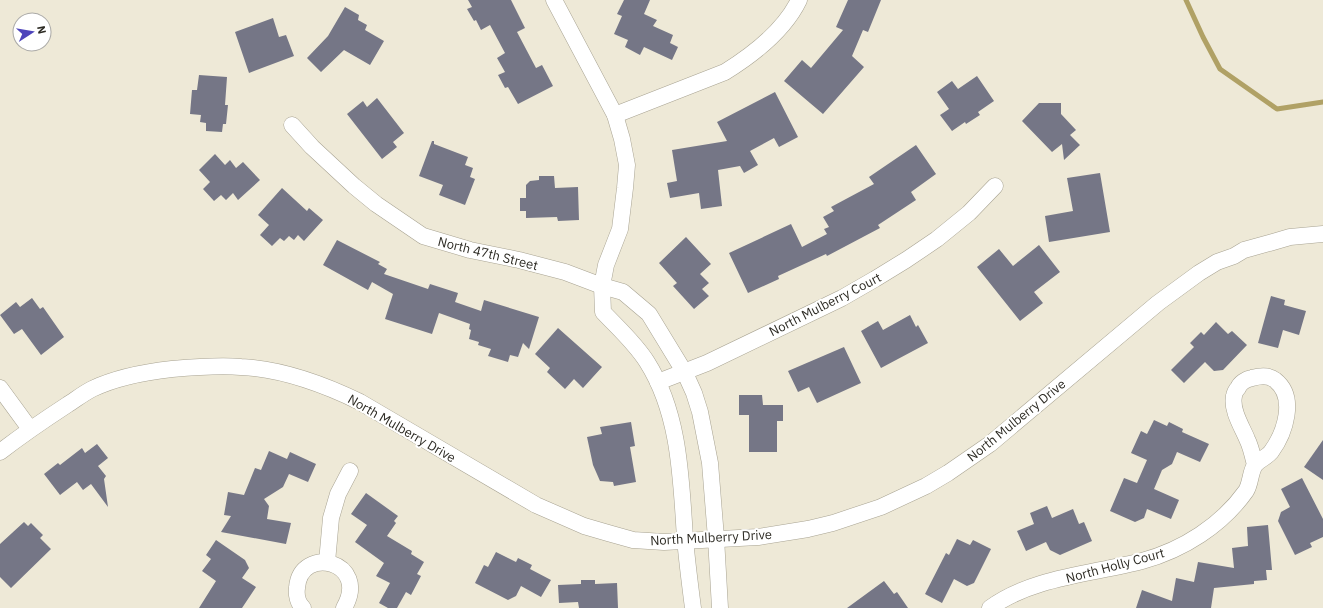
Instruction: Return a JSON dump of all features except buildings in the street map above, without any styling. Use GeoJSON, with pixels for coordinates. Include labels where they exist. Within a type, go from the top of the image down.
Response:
{"type":"FeatureCollection","features":[{"type":"Feature","properties":{"kind":"street"},"geometry":{"type":"LineString","coordinates":[[554,0],[615,115],[622,139],[627,165],[625,188],[620,229],[606,265],[602,286],[603,312],[647,362],[658,382],[669,408],[676,438],[684,514],[685,541],[693,608]]}},
{"type":"Feature","properties":{"kind":"street"},"geometry":{"type":"LineString","coordinates":[[615,115],[725,72],[746,58],[773,35],[799,0]]}},
{"type":"Feature","properties":{"kind":"street","name":"North 47th Street"},"geometry":{"type":"LineString","coordinates":[[292,125],[332,168],[376,204],[423,236],[470,250],[565,272],[623,292],[649,314],[685,373],[700,412],[710,463],[720,608]]}},
{"type":"Feature","properties":{"kind":"street","name":"North Mulberry Court"},"geometry":{"type":"LineString","coordinates":[[658,382],[685,373],[842,298],[875,279],[937,239],[969,213],[995,186]]}},
{"type":"Feature","properties":{"kind":"street","name":"North Mulberry Drive"},"geometry":{"type":"LineString","coordinates":[[0,452],[30,429],[92,389],[131,375],[214,366],[242,366],[278,372],[320,384],[360,402],[512,492],[560,516],[584,526],[633,540],[664,542],[716,538],[758,537],[808,529],[858,516],[903,498],[948,474],[974,455],[1158,303],[1216,262],[1234,256],[1244,250],[1290,237],[1323,234]]}},
{"type":"Feature","properties":{"kind":"street"},"geometry":{"type":"LineString","coordinates":[[1262,376],[1274,379],[1282,388],[1287,398],[1287,408],[1279,438],[1271,453],[1255,465],[1248,440],[1235,408],[1234,396],[1239,385],[1248,378],[1262,376]]}},
{"type":"Feature","properties":{"kind":"street"},"geometry":{"type":"LineString","coordinates":[[0,388],[30,429]]}},
{"type":"Feature","properties":{"kind":"street","name":"North Holly Court"},"geometry":{"type":"LineString","coordinates":[[990,608],[1019,592],[1046,583],[1142,561],[1162,555],[1180,546],[1199,535],[1219,520],[1234,506],[1247,489],[1255,465]]}},
{"type":"Feature","properties":{"kind":"street"},"geometry":{"type":"LineString","coordinates":[[327,562],[331,518],[338,494],[350,471]]}},
{"type":"Feature","properties":{"kind":"street"},"geometry":{"type":"LineString","coordinates":[[303,608],[296,594],[297,581],[303,570],[314,564],[327,562],[338,566],[347,575],[351,586],[350,598],[344,608]]}},
{"type":"Feature","properties":{"kind":"waterway"},"geometry":{"type":"LineString","coordinates":[[1186,0],[1220,69],[1277,109],[1323,102]]}}]}
